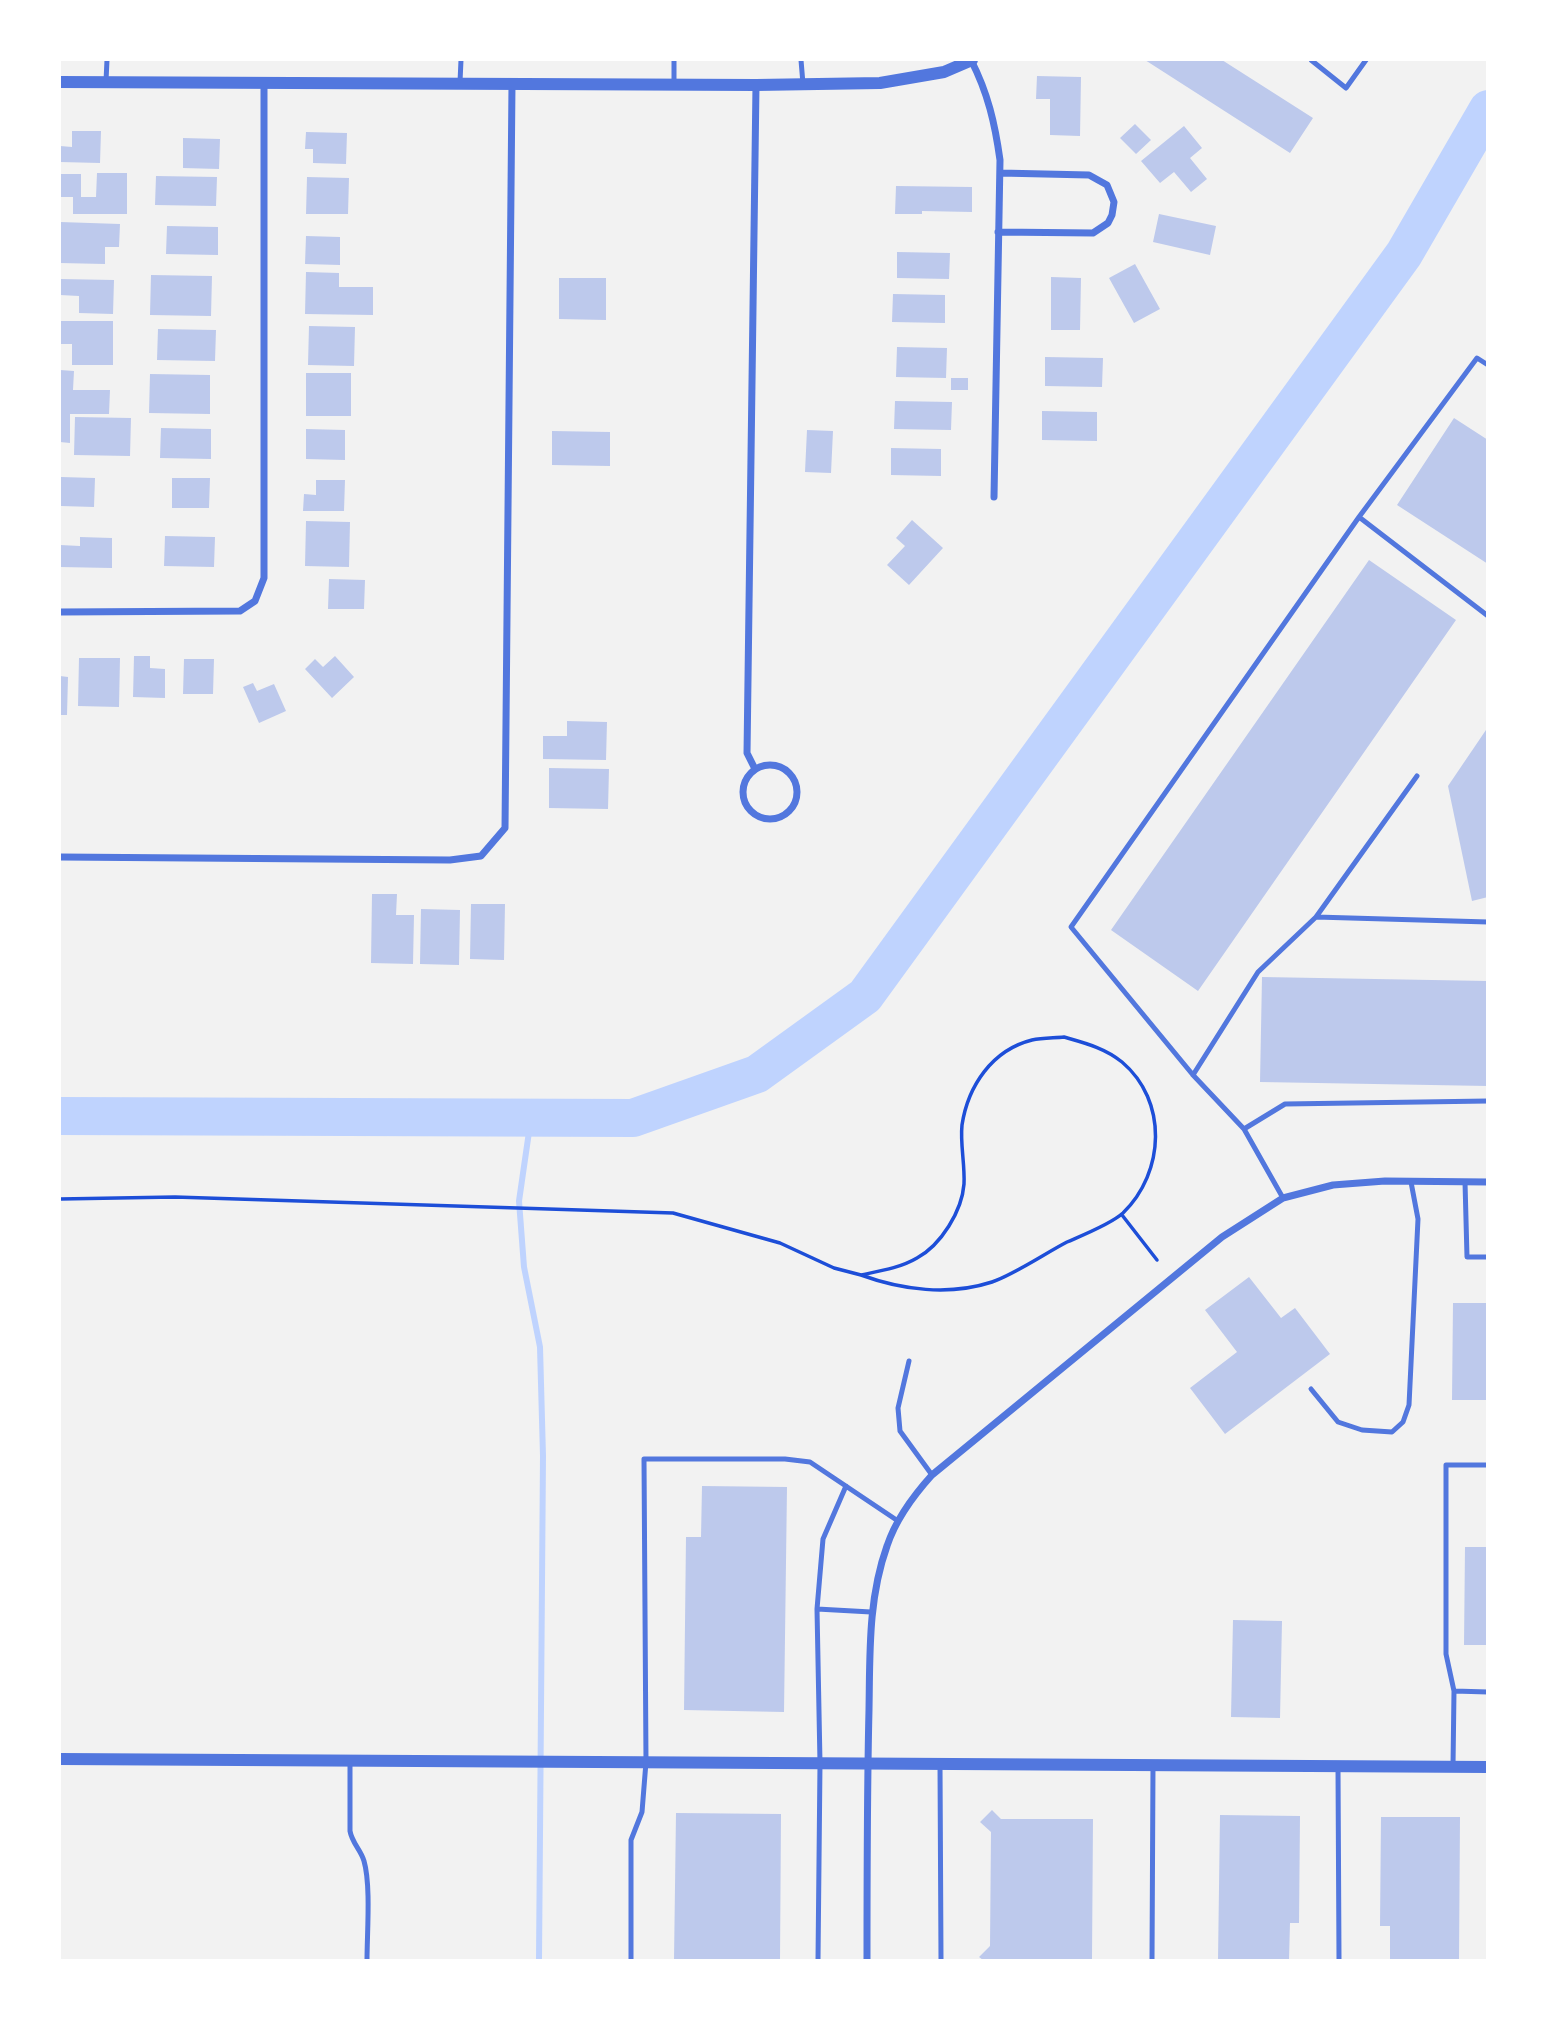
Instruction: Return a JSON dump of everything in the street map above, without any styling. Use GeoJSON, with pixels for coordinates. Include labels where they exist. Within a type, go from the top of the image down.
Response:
{"type":"FeatureCollection","features":[{"type":"Feature","properties":{"kind":"street"},"geometry":{"type":"LineString","coordinates":[[60,82],[803,85],[880,83],[913,79],[944,72],[972,60],[991,106],[999,149],[994,497]]}},
{"type":"Feature","properties":{"kind":"street"},"geometry":{"type":"LineString","coordinates":[[60,612],[240,611],[255,601],[264,578],[264,82]]}},
{"type":"Feature","properties":{"kind":"street"},"geometry":{"type":"LineString","coordinates":[[60,857],[450,860],[481,856],[505,828],[512,84]]}},
{"type":"Feature","properties":{"kind":"street"},"geometry":{"type":"LineString","coordinates":[[755,769],[747,753],[756,85]]}},
{"type":"Feature","properties":{"kind":"street"},"geometry":{"type":"LineString","coordinates":[[998,232],[1093,233],[1108,223],[1114,202],[1107,185],[1089,175],[1000,173]]}},
{"type":"Feature","properties":{"kind":"street"},"geometry":{"type":"LineString","coordinates":[[776,766],[786,770],[793,778],[797,798],[785,816],[764,819],[754,815],[747,807],[743,787],[747,777],[755,769],[776,766]]}},
{"type":"Feature","properties":{"kind":"street"},"geometry":{"type":"LineString","coordinates":[[867,1961],[867,1763],[871,1612],[887,1545],[915,1494],[932,1475],[1222,1237],[1283,1198],[1333,1185],[1488,1182]]}},
{"type":"Feature","properties":{"kind":"street"},"geometry":{"type":"LineString","coordinates":[[60,1759],[1488,1767]]}},
{"type":"Feature","properties":{"kind":"lane"},"geometry":{"type":"LineString","coordinates":[[106,83],[107,60]]}},
{"type":"Feature","properties":{"kind":"lane"},"geometry":{"type":"LineString","coordinates":[[460,82],[461,60]]}},
{"type":"Feature","properties":{"kind":"lane"},"geometry":{"type":"LineString","coordinates":[[674,60],[674,85]]}},
{"type":"Feature","properties":{"kind":"lane"},"geometry":{"type":"LineString","coordinates":[[801,60],[803,85]]}},
{"type":"Feature","properties":{"kind":"lane"},"geometry":{"type":"LineString","coordinates":[[1311,60],[1346,88],[1366,60]]}},
{"type":"Feature","properties":{"kind":"lane"},"geometry":{"type":"LineString","coordinates":[[1283,1198],[1244,1129],[1193,1074],[1072,927],[1359,517],[1477,358],[1488,365]]}},
{"type":"Feature","properties":{"kind":"lane"},"geometry":{"type":"LineString","coordinates":[[1359,517],[1488,616]]}},
{"type":"Feature","properties":{"kind":"lane"},"geometry":{"type":"LineString","coordinates":[[1193,1074],[1258,972],[1316,917],[1417,776]]}},
{"type":"Feature","properties":{"kind":"lane"},"geometry":{"type":"LineString","coordinates":[[1316,917],[1488,922]]}},
{"type":"Feature","properties":{"kind":"lane"},"geometry":{"type":"LineString","coordinates":[[1244,1129],[1285,1104],[1488,1101]]}},
{"type":"Feature","properties":{"kind":"lane"},"geometry":{"type":"LineString","coordinates":[[1311,1389],[1338,1422],[1362,1430],[1392,1432],[1403,1422],[1409,1405],[1418,1219],[1411,1182]]}},
{"type":"Feature","properties":{"kind":"lane"},"geometry":{"type":"LineString","coordinates":[[1465,1182],[1467,1257],[1488,1257]]}},
{"type":"Feature","properties":{"kind":"lane"},"geometry":{"type":"LineString","coordinates":[[909,1361],[898,1408],[900,1431],[932,1475]]}},
{"type":"Feature","properties":{"kind":"lane"},"geometry":{"type":"LineString","coordinates":[[631,1961],[631,1840],[642,1812],[646,1762],[644,1459],[785,1459],[810,1462],[898,1521]]}},
{"type":"Feature","properties":{"kind":"lane"},"geometry":{"type":"LineString","coordinates":[[1453,1767],[1454,1692],[1446,1654],[1446,1465],[1488,1465]]}},
{"type":"Feature","properties":{"kind":"lane"},"geometry":{"type":"LineString","coordinates":[[818,1961],[820,1763],[817,1609],[823,1539],[846,1486]]}},
{"type":"Feature","properties":{"kind":"lane"},"geometry":{"type":"LineString","coordinates":[[817,1609],[871,1612]]}},
{"type":"Feature","properties":{"kind":"lane"},"geometry":{"type":"LineString","coordinates":[[1454,1692],[1488,1692]]}},
{"type":"Feature","properties":{"kind":"lane"},"geometry":{"type":"LineString","coordinates":[[351,1760],[350,1831],[363,1859],[366,1873],[367,1961]]}},
{"type":"Feature","properties":{"kind":"lane"},"geometry":{"type":"LineString","coordinates":[[940,1764],[941,1961]]}},
{"type":"Feature","properties":{"kind":"lane"},"geometry":{"type":"LineString","coordinates":[[1152,1961],[1153,1765]]}},
{"type":"Feature","properties":{"kind":"lane"},"geometry":{"type":"LineString","coordinates":[[1338,1766],[1339,1961]]}},
{"type":"Feature","properties":{"kind":"path"},"geometry":{"type":"LineString","coordinates":[[60,1199],[175,1197],[673,1213],[780,1243],[834,1268],[889,1285],[921,1290],[958,1289],[992,1282],[1122,1215],[1148,1177],[1156,1150],[1155,1117],[1143,1085],[1122,1062],[1095,1045],[1064,1037],[1032,1040],[1003,1052],[983,1071],[969,1098],[962,1127],[964,1187],[955,1213],[940,1239],[918,1258],[891,1269],[861,1275]]}},
{"type":"Feature","properties":{"kind":"path"},"geometry":{"type":"LineString","coordinates":[[1122,1215],[1157,1260]]}},
{"type":"Feature","properties":{"kind":"building"},"geometry":{"type":"Polygon","coordinates":[[[1145,60],[1222,60],[1313,118],[1290,153],[1145,60]]]}},
{"type":"Feature","properties":{"kind":"building"},"geometry":{"type":"Polygon","coordinates":[[[1037,76],[1081,77],[1080,136],[1050,135],[1050,99],[1036,99],[1037,76]]]}},
{"type":"Feature","properties":{"kind":"building"},"geometry":{"type":"Polygon","coordinates":[[[1135,124],[1151,140],[1136,154],[1120,138],[1135,124]]]}},
{"type":"Feature","properties":{"kind":"building"},"geometry":{"type":"Polygon","coordinates":[[[1184,126],[1202,148],[1190,158],[1207,179],[1191,192],[1174,172],[1160,183],[1141,161],[1184,126]]]}},
{"type":"Feature","properties":{"kind":"building"},"geometry":{"type":"Polygon","coordinates":[[[72,131],[101,131],[100,163],[60,162],[60,146],[72,147],[72,131]]]}},
{"type":"Feature","properties":{"kind":"building"},"geometry":{"type":"Polygon","coordinates":[[[306,132],[347,133],[346,164],[313,163],[313,149],[305,149],[306,132]]]}},
{"type":"Feature","properties":{"kind":"building"},"geometry":{"type":"Polygon","coordinates":[[[183,138],[220,139],[219,169],[183,168],[183,138]]]}},
{"type":"Feature","properties":{"kind":"building"},"geometry":{"type":"Polygon","coordinates":[[[97,173],[127,173],[127,214],[73,214],[73,197],[60,197],[60,174],[81,174],[81,197],[96,197],[97,173]]]}},
{"type":"Feature","properties":{"kind":"building"},"geometry":{"type":"Polygon","coordinates":[[[156,176],[217,177],[216,206],[155,205],[156,176]]]}},
{"type":"Feature","properties":{"kind":"building"},"geometry":{"type":"Polygon","coordinates":[[[307,177],[349,178],[348,214],[306,214],[307,177]]]}},
{"type":"Feature","properties":{"kind":"building"},"geometry":{"type":"Polygon","coordinates":[[[896,186],[972,187],[972,212],[922,211],[922,214],[895,214],[896,186]]]}},
{"type":"Feature","properties":{"kind":"building"},"geometry":{"type":"Polygon","coordinates":[[[1159,214],[1216,226],[1210,255],[1153,242],[1159,214]]]}},
{"type":"Feature","properties":{"kind":"building"},"geometry":{"type":"Polygon","coordinates":[[[60,222],[120,224],[119,247],[105,247],[105,264],[60,263],[60,222]]]}},
{"type":"Feature","properties":{"kind":"building"},"geometry":{"type":"Polygon","coordinates":[[[167,226],[218,227],[218,255],[166,254],[167,226]]]}},
{"type":"Feature","properties":{"kind":"building"},"geometry":{"type":"Polygon","coordinates":[[[306,236],[340,237],[340,265],[305,264],[306,236]]]}},
{"type":"Feature","properties":{"kind":"building"},"geometry":{"type":"Polygon","coordinates":[[[897,252],[950,253],[949,279],[897,278],[897,252]]]}},
{"type":"Feature","properties":{"kind":"building"},"geometry":{"type":"Polygon","coordinates":[[[1135,264],[1160,309],[1134,323],[1109,278],[1135,264]]]}},
{"type":"Feature","properties":{"kind":"building"},"geometry":{"type":"Polygon","coordinates":[[[306,272],[339,273],[339,287],[373,287],[373,315],[305,314],[306,272]]]}},
{"type":"Feature","properties":{"kind":"building"},"geometry":{"type":"Polygon","coordinates":[[[151,275],[212,276],[211,316],[150,315],[151,275]]]}},
{"type":"Feature","properties":{"kind":"building"},"geometry":{"type":"Polygon","coordinates":[[[1051,277],[1081,278],[1080,330],[1051,330],[1051,277]]]}},
{"type":"Feature","properties":{"kind":"building"},"geometry":{"type":"Polygon","coordinates":[[[559,278],[606,278],[606,320],[559,319],[559,278]]]}},
{"type":"Feature","properties":{"kind":"building"},"geometry":{"type":"Polygon","coordinates":[[[60,279],[114,280],[113,314],[79,313],[79,296],[60,295],[60,279]]]}},
{"type":"Feature","properties":{"kind":"building"},"geometry":{"type":"Polygon","coordinates":[[[893,294],[945,295],[945,323],[892,322],[893,294]]]}},
{"type":"Feature","properties":{"kind":"building"},"geometry":{"type":"Polygon","coordinates":[[[60,321],[113,321],[113,365],[72,365],[72,344],[60,344],[60,321]]]}},
{"type":"Feature","properties":{"kind":"building"},"geometry":{"type":"Polygon","coordinates":[[[309,326],[355,327],[354,366],[308,365],[309,326]]]}},
{"type":"Feature","properties":{"kind":"building"},"geometry":{"type":"Polygon","coordinates":[[[158,329],[216,330],[215,361],[157,360],[158,329]]]}},
{"type":"Feature","properties":{"kind":"building"},"geometry":{"type":"Polygon","coordinates":[[[897,347],[947,348],[946,378],[896,377],[897,347]]]}},
{"type":"Feature","properties":{"kind":"building"},"geometry":{"type":"Polygon","coordinates":[[[1045,357],[1103,358],[1102,387],[1045,386],[1045,357]]]}},
{"type":"Feature","properties":{"kind":"building"},"geometry":{"type":"Polygon","coordinates":[[[60,370],[74,371],[73,390],[110,390],[109,414],[70,414],[70,443],[60,442],[60,370]]]}},
{"type":"Feature","properties":{"kind":"building"},"geometry":{"type":"Polygon","coordinates":[[[306,373],[351,373],[351,416],[306,416],[306,373]]]}},
{"type":"Feature","properties":{"kind":"building"},"geometry":{"type":"Polygon","coordinates":[[[150,374],[210,375],[210,414],[149,413],[150,374]]]}},
{"type":"Feature","properties":{"kind":"building"},"geometry":{"type":"Polygon","coordinates":[[[951,378],[968,378],[968,390],[951,390],[951,378]]]}},
{"type":"Feature","properties":{"kind":"building"},"geometry":{"type":"Polygon","coordinates":[[[895,401],[952,402],[951,430],[894,429],[895,401]]]}},
{"type":"Feature","properties":{"kind":"building"},"geometry":{"type":"Polygon","coordinates":[[[1042,411],[1097,412],[1097,441],[1042,440],[1042,411]]]}},
{"type":"Feature","properties":{"kind":"building"},"geometry":{"type":"Polygon","coordinates":[[[75,417],[131,418],[130,456],[74,455],[75,417]]]}},
{"type":"Feature","properties":{"kind":"building"},"geometry":{"type":"Polygon","coordinates":[[[1454,418],[1488,440],[1488,564],[1397,505],[1454,418]]]}},
{"type":"Feature","properties":{"kind":"building"},"geometry":{"type":"Polygon","coordinates":[[[161,428],[211,429],[211,459],[160,458],[161,428]]]}},
{"type":"Feature","properties":{"kind":"building"},"geometry":{"type":"Polygon","coordinates":[[[306,429],[345,430],[345,460],[306,459],[306,429]]]}},
{"type":"Feature","properties":{"kind":"building"},"geometry":{"type":"Polygon","coordinates":[[[807,430],[833,431],[831,473],[805,472],[807,430]]]}},
{"type":"Feature","properties":{"kind":"building"},"geometry":{"type":"Polygon","coordinates":[[[552,431],[610,432],[610,466],[552,465],[552,431]]]}},
{"type":"Feature","properties":{"kind":"building"},"geometry":{"type":"Polygon","coordinates":[[[891,448],[941,449],[941,476],[891,475],[891,448]]]}},
{"type":"Feature","properties":{"kind":"building"},"geometry":{"type":"Polygon","coordinates":[[[61,477],[95,478],[94,507],[61,506],[61,477]]]}},
{"type":"Feature","properties":{"kind":"building"},"geometry":{"type":"Polygon","coordinates":[[[172,478],[210,478],[209,508],[172,508],[172,478]]]}},
{"type":"Feature","properties":{"kind":"building"},"geometry":{"type":"Polygon","coordinates":[[[316,480],[345,480],[344,511],[303,511],[304,494],[316,495],[316,480]]]}},
{"type":"Feature","properties":{"kind":"building"},"geometry":{"type":"Polygon","coordinates":[[[912,520],[943,548],[909,585],[887,565],[905,546],[896,538],[912,520]]]}},
{"type":"Feature","properties":{"kind":"building"},"geometry":{"type":"Polygon","coordinates":[[[306,521],[350,522],[349,567],[305,566],[306,521]]]}},
{"type":"Feature","properties":{"kind":"building"},"geometry":{"type":"Polygon","coordinates":[[[165,536],[215,537],[214,567],[164,566],[165,536]]]}},
{"type":"Feature","properties":{"kind":"building"},"geometry":{"type":"Polygon","coordinates":[[[80,537],[112,538],[112,568],[60,567],[60,545],[80,546],[80,537]]]}},
{"type":"Feature","properties":{"kind":"building"},"geometry":{"type":"Polygon","coordinates":[[[1369,560],[1456,620],[1198,991],[1111,930],[1369,560]]]}},
{"type":"Feature","properties":{"kind":"building"},"geometry":{"type":"Polygon","coordinates":[[[329,579],[365,580],[364,609],[328,609],[329,579]]]}},
{"type":"Feature","properties":{"kind":"building"},"geometry":{"type":"Polygon","coordinates":[[[134,656],[150,656],[150,668],[165,669],[165,698],[133,697],[134,656]]]}},
{"type":"Feature","properties":{"kind":"building"},"geometry":{"type":"Polygon","coordinates":[[[335,656],[354,677],[332,698],[305,669],[315,659],[323,667],[335,656]]]}},
{"type":"Feature","properties":{"kind":"building"},"geometry":{"type":"Polygon","coordinates":[[[79,658],[120,658],[119,707],[78,706],[79,658]]]}},
{"type":"Feature","properties":{"kind":"building"},"geometry":{"type":"Polygon","coordinates":[[[184,659],[214,659],[213,694],[183,694],[184,659]]]}},
{"type":"Feature","properties":{"kind":"building"},"geometry":{"type":"Polygon","coordinates":[[[60,676],[68,677],[67,715],[60,715],[60,676]]]}},
{"type":"Feature","properties":{"kind":"building"},"geometry":{"type":"Polygon","coordinates":[[[253,683],[257,691],[274,684],[286,711],[259,723],[243,687],[253,683]]]}},
{"type":"Feature","properties":{"kind":"building"},"geometry":{"type":"Polygon","coordinates":[[[567,721],[607,722],[606,760],[543,759],[543,736],[567,736],[567,721]]]}},
{"type":"Feature","properties":{"kind":"building"},"geometry":{"type":"Polygon","coordinates":[[[1488,727],[1488,897],[1472,901],[1448,786],[1488,727]]]}},
{"type":"Feature","properties":{"kind":"building"},"geometry":{"type":"Polygon","coordinates":[[[549,768],[609,769],[608,809],[549,808],[549,768]]]}},
{"type":"Feature","properties":{"kind":"building"},"geometry":{"type":"Polygon","coordinates":[[[372,894],[397,894],[396,915],[414,915],[413,964],[371,963],[372,894]]]}},
{"type":"Feature","properties":{"kind":"building"},"geometry":{"type":"Polygon","coordinates":[[[471,904],[505,904],[504,960],[470,959],[471,904]]]}},
{"type":"Feature","properties":{"kind":"building"},"geometry":{"type":"Polygon","coordinates":[[[421,909],[460,910],[459,965],[420,964],[421,909]]]}},
{"type":"Feature","properties":{"kind":"building"},"geometry":{"type":"Polygon","coordinates":[[[1262,977],[1488,981],[1488,1086],[1260,1082],[1262,977]]]}},
{"type":"Feature","properties":{"kind":"building"},"geometry":{"type":"Polygon","coordinates":[[[1249,1277],[1281,1318],[1295,1308],[1330,1354],[1225,1434],[1190,1388],[1237,1352],[1205,1310],[1249,1277]]]}},
{"type":"Feature","properties":{"kind":"building"},"geometry":{"type":"Polygon","coordinates":[[[1453,1303],[1488,1303],[1488,1400],[1452,1400],[1453,1303]]]}},
{"type":"Feature","properties":{"kind":"building"},"geometry":{"type":"Polygon","coordinates":[[[702,1486],[787,1487],[784,1712],[684,1710],[686,1537],[701,1537],[702,1486]]]}},
{"type":"Feature","properties":{"kind":"building"},"geometry":{"type":"Polygon","coordinates":[[[1465,1547],[1488,1547],[1488,1645],[1464,1645],[1465,1547]]]}},
{"type":"Feature","properties":{"kind":"building"},"geometry":{"type":"Polygon","coordinates":[[[1233,1620],[1282,1621],[1280,1718],[1231,1717],[1233,1620]]]}},
{"type":"Feature","properties":{"kind":"building"},"geometry":{"type":"Polygon","coordinates":[[[992,1810],[1001,1819],[1093,1819],[1092,1959],[983,1960],[979,1957],[990,1946],[991,1832],[980,1822],[992,1810]]]}},
{"type":"Feature","properties":{"kind":"building"},"geometry":{"type":"Polygon","coordinates":[[[676,1813],[781,1814],[780,1960],[674,1960],[676,1813]]]}},
{"type":"Feature","properties":{"kind":"building"},"geometry":{"type":"Polygon","coordinates":[[[1220,1815],[1300,1816],[1299,1923],[1290,1923],[1289,1960],[1218,1960],[1220,1815]]]}},
{"type":"Feature","properties":{"kind":"building"},"geometry":{"type":"Polygon","coordinates":[[[1381,1817],[1460,1817],[1459,1960],[1390,1960],[1390,1926],[1380,1926],[1381,1817]]]}},
{"type":"Feature","properties":{"kind":"waterway"},"geometry":{"type":"LineString","coordinates":[[60,1116],[633,1118],[757,1074],[865,996],[1404,254],[1488,109]]}},
{"type":"Feature","properties":{"kind":"waterway"},"geometry":{"type":"LineString","coordinates":[[531,1118],[519,1201],[524,1267],[540,1347],[543,1456],[539,1960]]}}]}
